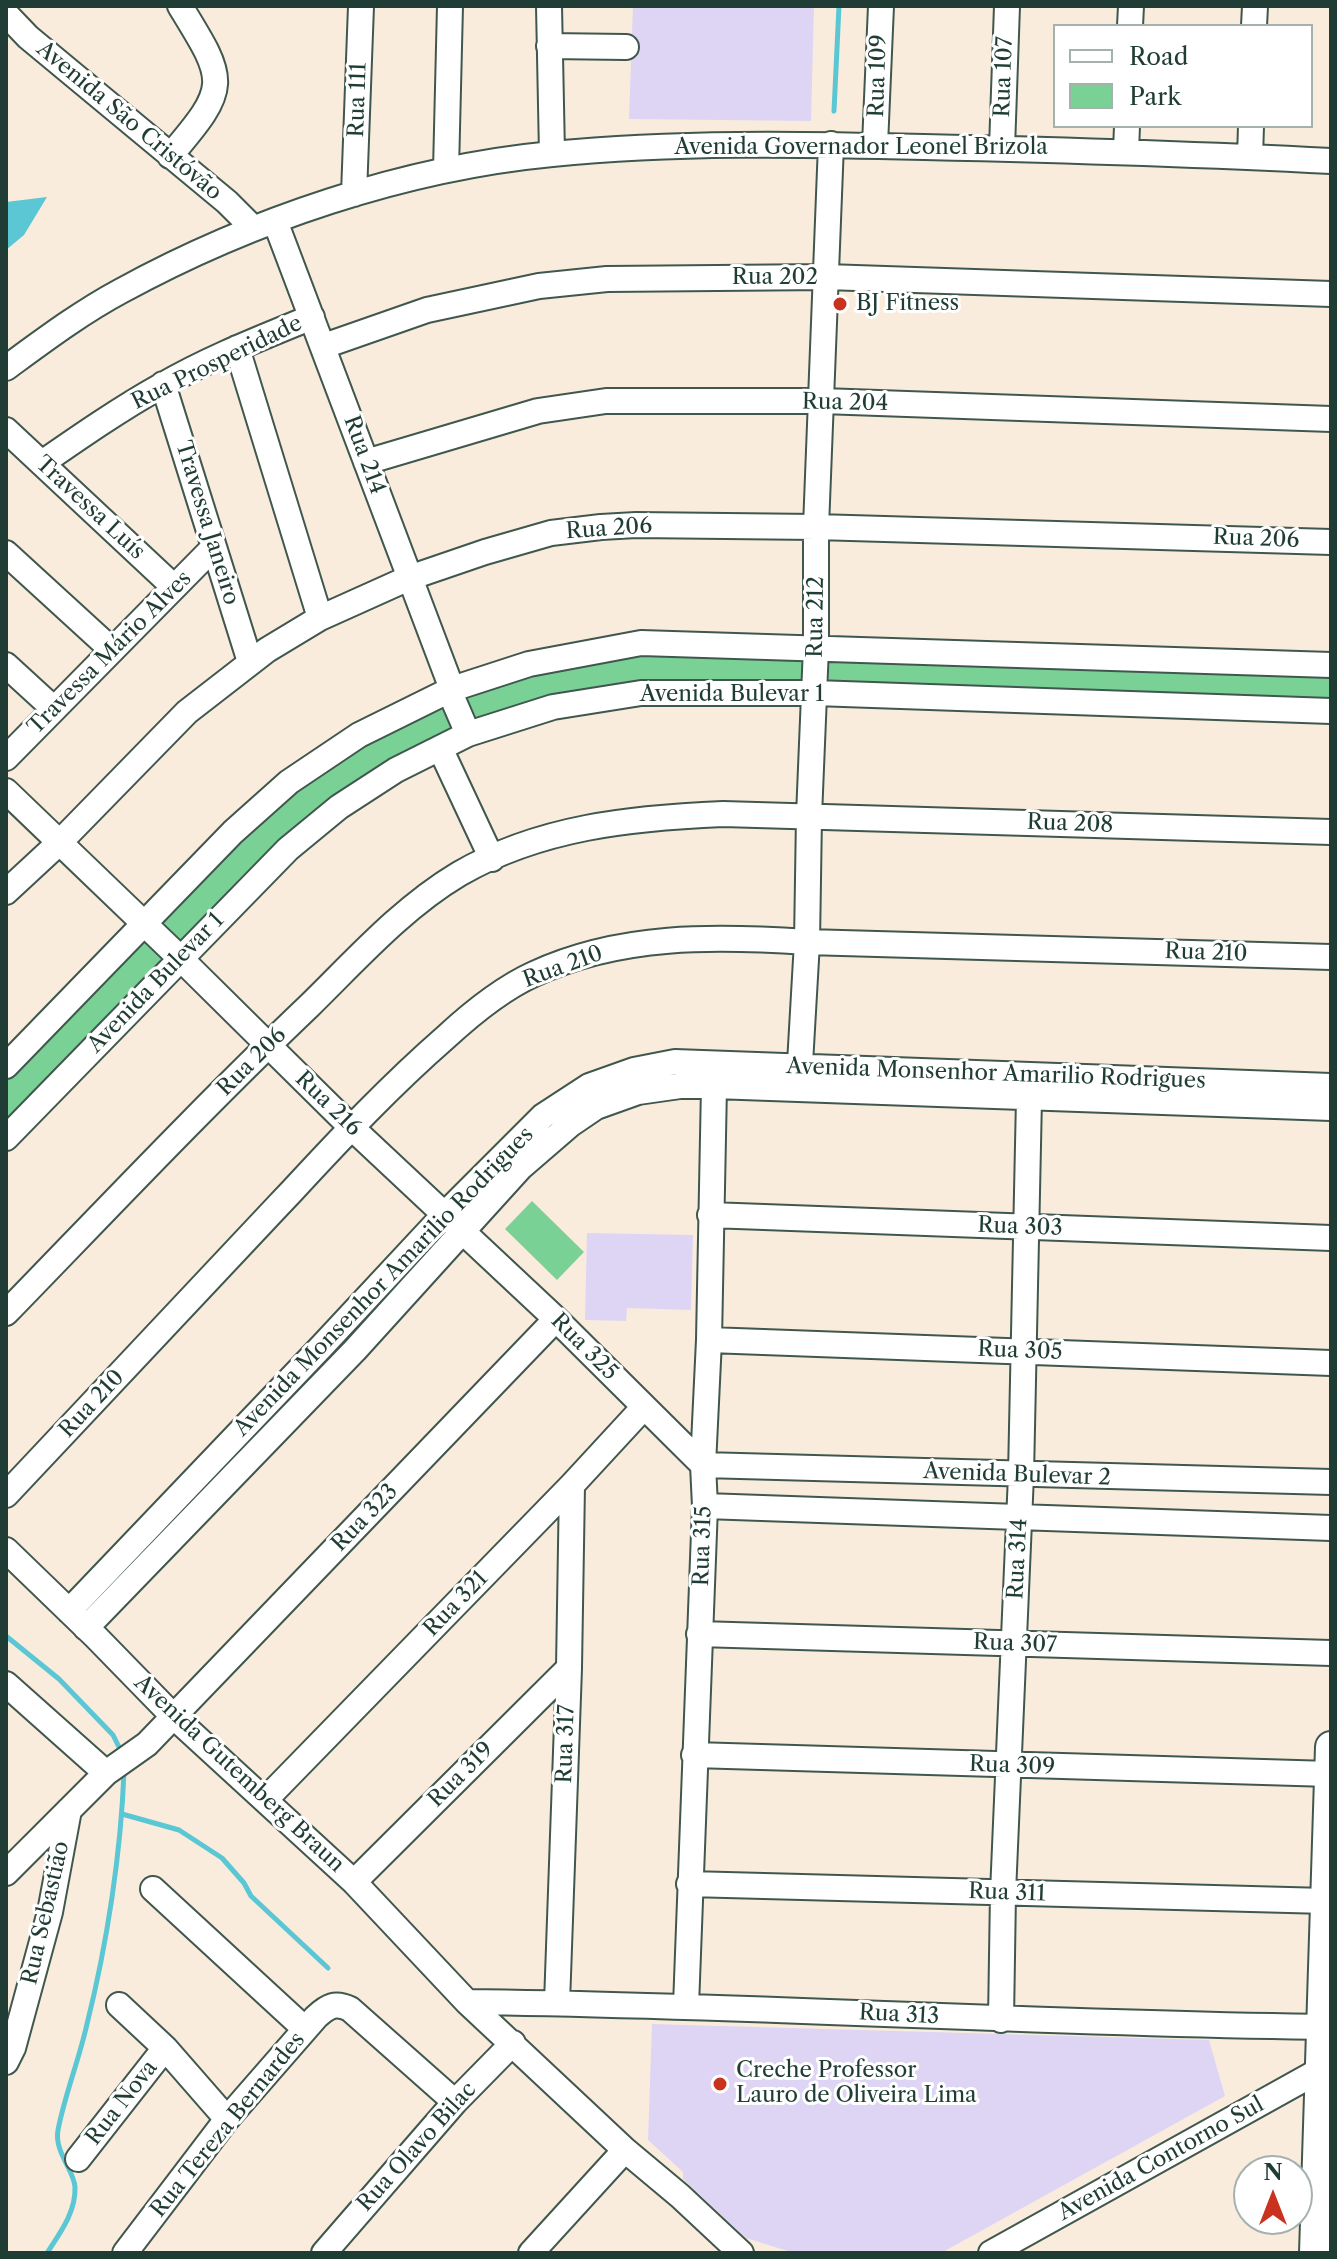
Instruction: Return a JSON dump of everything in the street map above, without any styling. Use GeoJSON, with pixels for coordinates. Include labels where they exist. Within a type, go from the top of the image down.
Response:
{"type":"FeatureCollection","features":[{"type":"Feature","properties":{"kind":"main road"},"geometry":{"type":"LineString","coordinates":[[1315,2253],[1325,2067],[1331,1747]]}},
{"type":"Feature","properties":{"kind":"street"},"geometry":{"type":"LineString","coordinates":[[170,156],[208,109],[216,88],[211,57],[180,6]]}},
{"type":"Feature","properties":{"kind":"street","name":"Rua 111"},"geometry":{"type":"LineString","coordinates":[[354,194],[361,6]]}},
{"type":"Feature","properties":{"kind":"street"},"geometry":{"type":"LineString","coordinates":[[446,170],[450,6]]}},
{"type":"Feature","properties":{"kind":"street"},"geometry":{"type":"LineString","coordinates":[[549,6],[552,154]]}},
{"type":"Feature","properties":{"kind":"street","name":"Rua 109"},"geometry":{"type":"LineString","coordinates":[[875,145],[881,6]]}},
{"type":"Feature","properties":{"kind":"street","name":"Rua 107"},"geometry":{"type":"LineString","coordinates":[[1002,148],[1007,6]]}},
{"type":"Feature","properties":{"kind":"street","name":"Avenida São Cristóvão"},"geometry":{"type":"LineString","coordinates":[[6,14],[28,37],[170,156],[227,202],[264,224]]}},
{"type":"Feature","properties":{"kind":"street"},"geometry":{"type":"LineString","coordinates":[[549,46],[626,47]]}},
{"type":"Feature","properties":{"kind":"street"},"geometry":{"type":"LineString","coordinates":[[1126,151],[1127,128]]}},
{"type":"Feature","properties":{"kind":"street"},"geometry":{"type":"LineString","coordinates":[[1250,157],[1251,128]]}},
{"type":"Feature","properties":{"kind":"street","name":"Avenida Governador Leonel Brizola"},"geometry":{"type":"LineString","coordinates":[[6,368],[121,291],[264,224],[354,194],[446,170],[552,154],[705,144],[1126,151],[1331,161]]}},
{"type":"Feature","properties":{"kind":"street","name":"Rua 212"},"geometry":{"type":"LineString","coordinates":[[799,1078],[807,942],[816,647],[816,527],[831,144]]}},
{"type":"Feature","properties":{"kind":"street","name":"Rua 214"},"geometry":{"type":"LineString","coordinates":[[264,224],[324,346],[468,734]]}},
{"type":"Feature","properties":{"kind":"street","name":"Rua 202"},"geometry":{"type":"LineString","coordinates":[[324,346],[427,310],[539,286],[607,279],[826,277],[1331,294]]}},
{"type":"Feature","properties":{"kind":"street","name":"Rua Prosperidade"},"geometry":{"type":"LineString","coordinates":[[42,463],[94,426],[163,384],[237,348],[312,317]]}},
{"type":"Feature","properties":{"kind":"street"},"geometry":{"type":"LineString","coordinates":[[237,348],[320,618]]}},
{"type":"Feature","properties":{"kind":"street","name":"Travessa Janeiro"},"geometry":{"type":"LineString","coordinates":[[163,384],[250,662]]}},
{"type":"Feature","properties":{"kind":"street","name":"Rua 204"},"geometry":{"type":"LineString","coordinates":[[366,462],[538,411],[606,401],[822,401],[1331,419]]}},
{"type":"Feature","properties":{"kind":"street","name":"Travessa Luís"},"geometry":{"type":"LineString","coordinates":[[6,430],[174,587]]}},
{"type":"Feature","properties":{"kind":"street","name":"Rua 206"},"geometry":{"type":"LineString","coordinates":[[6,892],[60,842],[187,712],[250,662],[320,618],[409,578],[551,533],[601,527],[816,527],[1331,542]]}},
{"type":"Feature","properties":{"kind":"street","name":"Travessa Mário Alves"},"geometry":{"type":"LineString","coordinates":[[6,758],[213,548]]}},
{"type":"Feature","properties":{"kind":"street"},"geometry":{"type":"LineString","coordinates":[[6,553],[112,650]]}},
{"type":"Feature","properties":{"kind":"street"},"geometry":{"type":"LineString","coordinates":[[6,1066],[233,832],[289,782],[359,735],[450,690],[529,664],[641,643],[1331,665]]}},
{"type":"Feature","properties":{"kind":"street"},"geometry":{"type":"LineString","coordinates":[[6,665],[54,709]]}},
{"type":"Feature","properties":{"kind":"street","name":"Avenida Bulevar 1"},"geometry":{"type":"LineString","coordinates":[[6,1138],[267,868],[317,824],[396,770],[468,734],[553,707],[641,693],[815,693],[1331,711]]}},
{"type":"Feature","properties":{"kind":"street"},"geometry":{"type":"LineString","coordinates":[[440,748],[492,859]]}},
{"type":"Feature","properties":{"kind":"street","name":"Rua 216"},"geometry":{"type":"LineString","coordinates":[[6,791],[351,1127],[454,1222]]}},
{"type":"Feature","properties":{"kind":"street","name":"Rua 206"},"geometry":{"type":"LineString","coordinates":[[6,1313],[267,1045],[406,912],[459,874],[545,837],[625,821],[723,814],[809,816]]}},
{"type":"Feature","properties":{"kind":"street","name":"Rua 208"},"geometry":{"type":"LineString","coordinates":[[809,816],[1331,832]]}},
{"type":"Feature","properties":{"kind":"street","name":"Rua 210"},"geometry":{"type":"LineString","coordinates":[[6,1495],[351,1127],[413,1065],[496,996],[533,974],[606,950],[673,939],[720,937],[1331,957]]}},
{"type":"Feature","properties":{"kind":"street","name":"Avenida Monsenhor Amarilio Rodrigues"},"geometry":{"type":"LineString","coordinates":[[454,1222],[543,1116],[589,1086],[634,1070],[675,1062],[799,1078],[1029,1098],[1331,1108]]}},
{"type":"Feature","properties":{"kind":"street","name":"Avenida Monsenhor Amarilio Rodrigues"},"geometry":{"type":"LineString","coordinates":[[78,1619],[322,1346],[454,1222],[571,1124],[596,1107],[638,1092],[680,1086],[799,1078],[1331,1086]]}},
{"type":"Feature","properties":{"kind":"street","name":"Rua 315"},"geometry":{"type":"LineString","coordinates":[[686,2006],[705,1506],[703,1465],[714,1086]]}},
{"type":"Feature","properties":{"kind":"street","name":"Rua 314"},"geometry":{"type":"LineString","coordinates":[[1001,2020],[1003,1893],[1020,1519],[1029,1098]]}},
{"type":"Feature","properties":{"kind":"street","name":"Rua 303"},"geometry":{"type":"LineString","coordinates":[[710,1215],[1331,1238]]}},
{"type":"Feature","properties":{"kind":"street","name":"Rua 325"},"geometry":{"type":"LineString","coordinates":[[454,1222],[703,1465]]}},
{"type":"Feature","properties":{"kind":"street","name":"Rua 323"},"geometry":{"type":"LineString","coordinates":[[9,1865],[106,1773],[147,1744],[556,1319]]}},
{"type":"Feature","properties":{"kind":"street","name":"Rua 305"},"geometry":{"type":"LineString","coordinates":[[709,1340],[1331,1363]]}},
{"type":"Feature","properties":{"kind":"street","name":"Rua 321"},"geometry":{"type":"LineString","coordinates":[[266,1799],[644,1407]]}},
{"type":"Feature","properties":{"kind":"street","name":"Avenida Bulevar 2"},"geometry":{"type":"LineString","coordinates":[[703,1465],[1331,1482]]}},
{"type":"Feature","properties":{"kind":"street","name":"Rua 317"},"geometry":{"type":"LineString","coordinates":[[557,2003],[572,1485]]}},
{"type":"Feature","properties":{"kind":"street","name":"Avenida Bulevar 2"},"geometry":{"type":"LineString","coordinates":[[705,1506],[1331,1528]]}},
{"type":"Feature","properties":{"kind":"street","name":"Avenida Gutemberg Braun"},"geometry":{"type":"LineString","coordinates":[[6,1550],[173,1716],[354,1882],[467,2002]]}},
{"type":"Feature","properties":{"kind":"street","name":"Rua 307"},"geometry":{"type":"LineString","coordinates":[[699,1634],[1331,1653]]}},
{"type":"Feature","properties":{"kind":"street","name":"Rua 319"},"geometry":{"type":"LineString","coordinates":[[354,1882],[569,1668]]}},
{"type":"Feature","properties":{"kind":"street"},"geometry":{"type":"LineString","coordinates":[[6,1684],[106,1773]]}},
{"type":"Feature","properties":{"kind":"street","name":"Rua 309"},"geometry":{"type":"LineString","coordinates":[[694,1755],[1330,1774]]}},
{"type":"Feature","properties":{"kind":"street","name":"Rua Sebastião"},"geometry":{"type":"LineString","coordinates":[[6,2062],[13,2048],[50,1912],[69,1810]]}},
{"type":"Feature","properties":{"kind":"street","name":"Rua 311"},"geometry":{"type":"LineString","coordinates":[[689,1884],[1326,1901]]}},
{"type":"Feature","properties":{"kind":"street"},"geometry":{"type":"LineString","coordinates":[[153,1889],[305,2029]]}},
{"type":"Feature","properties":{"kind":"street"},"geometry":{"type":"LineString","coordinates":[[467,2002],[625,2150],[741,2253]]}},
{"type":"Feature","properties":{"kind":"street","name":"Rua 313"},"geometry":{"type":"LineString","coordinates":[[467,2002],[686,2006],[1001,2020],[1326,2027]]}},
{"type":"Feature","properties":{"kind":"street","name":"Rua Tereza Bernardes"},"geometry":{"type":"LineString","coordinates":[[125,2253],[227,2119],[322,2011],[337,2004],[350,2009],[455,2102]]}},
{"type":"Feature","properties":{"kind":"street"},"geometry":{"type":"LineString","coordinates":[[119,2005],[165,2048],[227,2119]]}},
{"type":"Feature","properties":{"kind":"street","name":"Rua Olavo Bilac"},"geometry":{"type":"LineString","coordinates":[[324,2253],[455,2102],[513,2043]]}},
{"type":"Feature","properties":{"kind":"street","name":"Rua Nova"},"geometry":{"type":"LineString","coordinates":[[78,2159],[165,2048]]}},
{"type":"Feature","properties":{"kind":"street","name":"Avenida Contorno Sul"},"geometry":{"type":"LineString","coordinates":[[991,2253],[1325,2067]]}},
{"type":"Feature","properties":{"kind":"street"},"geometry":{"type":"LineString","coordinates":[[531,2253],[625,2150]]}},
{"type":"Feature","properties":{"kind":"shaded area"},"geometry":{"type":"Polygon","coordinates":[[[633,6],[814,6],[811,121],[629,119],[633,6]]]}},
{"type":"Feature","properties":{"kind":"shaded area"},"geometry":{"type":"Polygon","coordinates":[[[587,1233],[693,1235],[691,1310],[627,1308],[626,1321],[585,1320],[587,1233]]]}},
{"type":"Feature","properties":{"kind":"shaded area"},"geometry":{"type":"Polygon","coordinates":[[[652,2024],[1209,2040],[1225,2096],[941,2253],[794,2253],[746,2238],[683,2179],[683,2172],[648,2140],[652,2024]]]}},
{"type":"Feature","properties":{"kind":"green space"},"geometry":{"type":"Polygon","coordinates":[[[643,651],[805,652],[804,686],[715,684],[473,725],[462,693],[491,683],[643,651]]]}},
{"type":"Feature","properties":{"kind":"green space"},"geometry":{"type":"Polygon","coordinates":[[[829,655],[1331,672],[1331,704],[828,686],[829,655]]]}},
{"type":"Feature","properties":{"kind":"green space"},"geometry":{"type":"Polygon","coordinates":[[[443,701],[457,731],[433,742],[183,945],[156,922],[258,818],[365,742],[443,701]]]}},
{"type":"Feature","properties":{"kind":"green space"},"geometry":{"type":"Polygon","coordinates":[[[144,937],[168,960],[6,1126],[6,1078],[144,937]]]}},
{"type":"Feature","properties":{"kind":"green space"},"geometry":{"type":"Polygon","coordinates":[[[532,1201],[584,1252],[557,1280],[505,1229],[532,1201]]]}},
{"type":"Feature","properties":{"kind":"water"},"geometry":{"type":"Polygon","coordinates":[[[47,197],[24,235],[6,250],[6,202],[47,197]]]}},
{"type":"Feature","properties":{"kind":"waterway"},"geometry":{"type":"LineString","coordinates":[[834,111],[839,6]]}},
{"type":"Feature","properties":{"kind":"waterway"},"geometry":{"type":"LineString","coordinates":[[6,1636],[59,1679],[113,1735],[122,1753]]}},
{"type":"Feature","properties":{"kind":"waterway"},"geometry":{"type":"LineString","coordinates":[[47,2253],[66,2222],[75,2196],[74,2181],[59,2146],[58,2130],[84,2037],[107,1930],[120,1834],[124,1771]]}},
{"type":"Feature","properties":{"kind":"waterway"},"geometry":{"type":"LineString","coordinates":[[122,1814],[179,1830],[222,1858],[251,1896],[328,1968]]}},
{"type":"Feature","properties":{"kind":"place","name":"BJ Fitness"},"geometry":{"type":"Point","coordinates":[840,304]}},
{"type":"Feature","properties":{"kind":"place","name":"Creche Professor Lauro de Oliveira Lima"},"geometry":{"type":"Point","coordinates":[720,2084]}}]}
